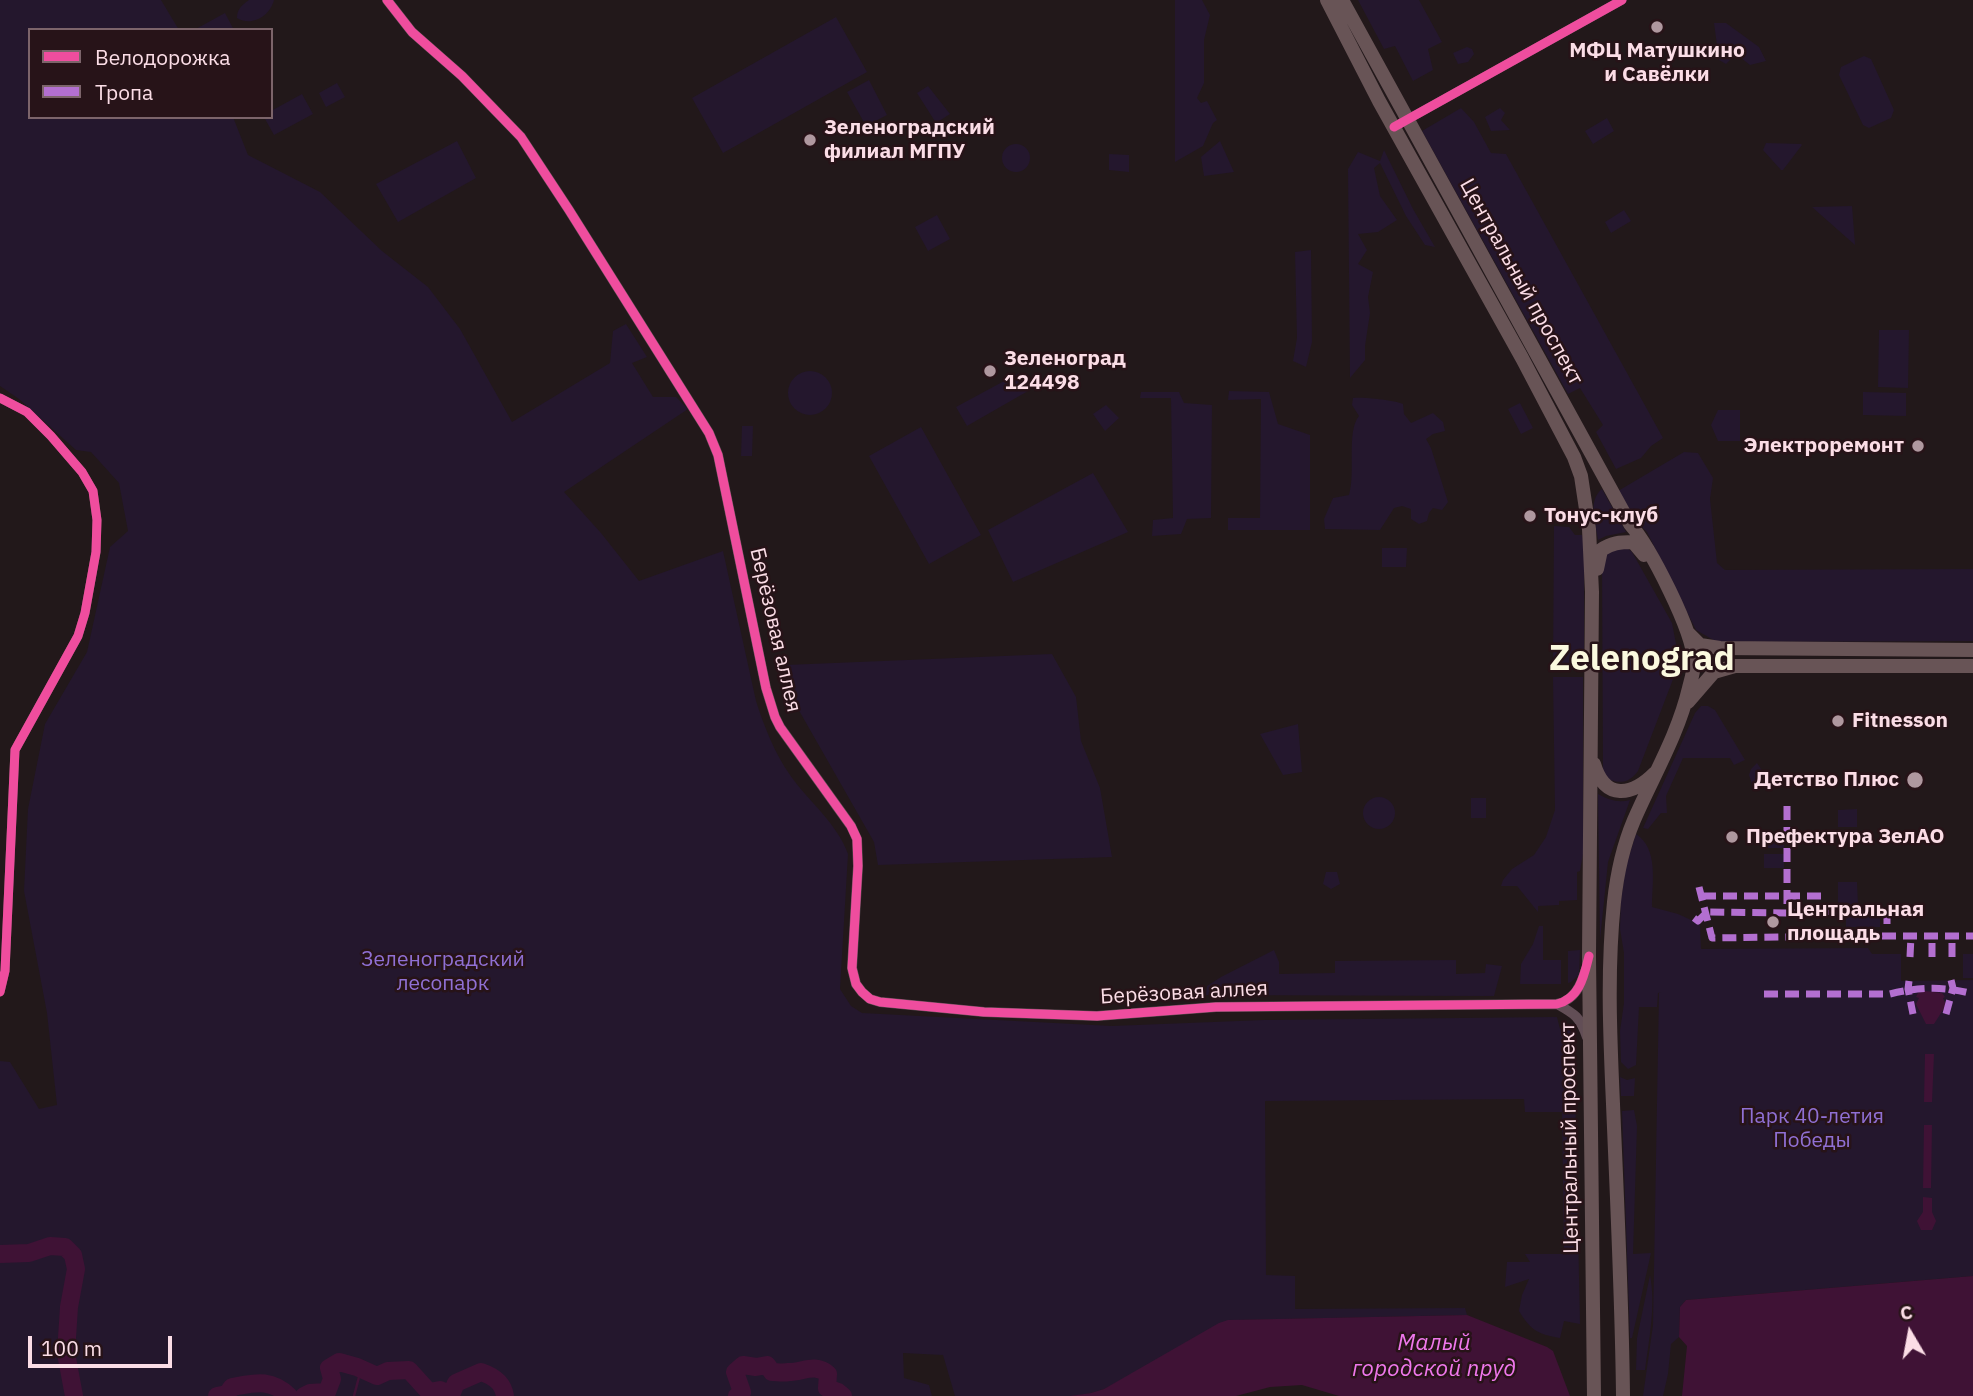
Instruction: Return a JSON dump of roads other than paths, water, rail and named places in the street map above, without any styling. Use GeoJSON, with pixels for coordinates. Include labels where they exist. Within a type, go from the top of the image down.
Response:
{"type":"FeatureCollection","features":[{"type":"Feature","properties":{"kind":"main road","name":"Центральный проспект"},"geometry":{"type":"LineString","coordinates":[[1335,2],[1408,119],[1446,206],[1574,457],[1581,476],[1589,529],[1592,592],[1589,956],[1594,1396]]}},
{"type":"Feature","properties":{"kind":"main road","name":"Центральный проспект"},"geometry":{"type":"LineString","coordinates":[[1335,2],[1394,127],[1446,206],[1630,524],[1640,536],[1666,583],[1692,648],[1694,663],[1684,708],[1633,821],[1620,861],[1614,903],[1610,993],[1611,1056],[1623,1396]]}},
{"type":"Feature","properties":{"kind":"main road"},"geometry":{"type":"LineString","coordinates":[[1586,511],[1593,492],[1607,482]]}},
{"type":"Feature","properties":{"kind":"main road","name":"Центральный проспект"},"geometry":{"type":"LineString","coordinates":[[1592,592],[1601,550],[1619,542],[1633,542],[1642,551],[1656,575],[1666,583]]}},
{"type":"Feature","properties":{"kind":"main road"},"geometry":{"type":"LineString","coordinates":[[1687,632],[1700,645],[1720,648],[1973,650]]}},
{"type":"Feature","properties":{"kind":"main road"},"geometry":{"type":"LineString","coordinates":[[1684,708],[1714,672],[1735,666],[1973,666]]}},
{"type":"Feature","properties":{"kind":"main road","name":"Центральный проспект"},"geometry":{"type":"LineString","coordinates":[[1591,753],[1604,785],[1618,791],[1637,787],[1657,771]]}},
{"type":"Feature","properties":{"kind":"street","name":"Берёзовая аллея"},"geometry":{"type":"LineString","coordinates":[[387,0],[412,32],[462,76],[521,137],[709,433],[718,455],[766,688],[775,717],[857,839],[852,968],[856,984],[870,999],[892,1004],[984,1012],[1074,1016],[1216,1007],[1557,1004]]}},
{"type":"Feature","properties":{"kind":"street"},"geometry":{"type":"LineString","coordinates":[[1394,127],[1622,0]]}},
{"type":"Feature","properties":{"kind":"street"},"geometry":{"type":"LineString","coordinates":[[0,398],[27,412],[82,472],[93,491],[97,520],[96,552],[78,636],[15,750],[5,971],[0,992]]}},
{"type":"Feature","properties":{"kind":"street"},"geometry":{"type":"LineString","coordinates":[[1557,1004],[1572,998],[1582,982],[1589,956]]}},
{"type":"Feature","properties":{"kind":"street"},"geometry":{"type":"LineString","coordinates":[[1557,1004],[1574,1013],[1580,1020],[1591,1053]]}},
{"type":"Feature","properties":{"kind":"water"},"geometry":{"type":"Polygon","coordinates":[[[1918,993],[1942,993],[1945,997],[1943,998],[1946,1005],[1934,1024],[1926,1024],[1916,1004],[1918,993]]]}},
{"type":"Feature","properties":{"kind":"water"},"geometry":{"type":"Polygon","coordinates":[[[1925,1054],[1934,1054],[1932,1102],[1924,1102],[1925,1054]]]}},
{"type":"Feature","properties":{"kind":"water"},"geometry":{"type":"Polygon","coordinates":[[[1924,1125],[1932,1125],[1931,1188],[1923,1188],[1924,1125]]]}},
{"type":"Feature","properties":{"kind":"water"},"geometry":{"type":"Polygon","coordinates":[[[1923,1197],[1932,1198],[1932,1212],[1936,1221],[1932,1230],[1921,1230],[1917,1221],[1923,1212],[1923,1197]]]}},
{"type":"Feature","properties":{"kind":"water"},"geometry":{"type":"Polygon","coordinates":[[[1973,1276],[1973,1396],[1682,1396],[1687,1346],[1679,1337],[1680,1307],[1686,1300],[1973,1276]]]}},
{"type":"Feature","properties":{"kind":"water","name":"Малый городской пруд"},"geometry":{"type":"Polygon","coordinates":[[[1467,1315],[1553,1351],[1570,1396],[1339,1396],[1302,1385],[1270,1387],[1236,1396],[1070,1396],[1104,1389],[1228,1320],[1467,1315]]]}},
{"type":"Feature","properties":{"kind":"waterway"},"geometry":{"type":"LineString","coordinates":[[0,1254],[29,1253],[50,1246],[65,1247],[73,1255],[76,1269],[69,1307],[66,1353],[74,1396]]}},
{"type":"Feature","properties":{"kind":"waterway"},"geometry":{"type":"LineString","coordinates":[[304,1396],[327,1392],[332,1379],[329,1368],[339,1362],[377,1376],[388,1371],[409,1370],[429,1392],[440,1390],[451,1395],[456,1383],[481,1372],[497,1380],[505,1396]]}},
{"type":"Feature","properties":{"kind":"waterway"},"geometry":{"type":"LineString","coordinates":[[737,1396],[742,1392],[735,1372],[743,1365],[767,1365],[772,1372],[818,1369],[828,1374],[827,1388],[843,1396]]}},
{"type":"Feature","properties":{"kind":"waterway"},"geometry":{"type":"LineString","coordinates":[[354,1396],[359,1377],[357,1367]]}},
{"type":"Feature","properties":{"kind":"waterway"},"geometry":{"type":"LineString","coordinates":[[217,1396],[227,1394],[232,1387],[262,1383],[275,1386],[289,1396]]}},
{"type":"Feature","properties":{"kind":"place","name":"МФЦ Матушкино и Савёлки"},"geometry":{"type":"Point","coordinates":[1657,27]}},
{"type":"Feature","properties":{"kind":"place","name":"Зеленоградский филиал МГПУ"},"geometry":{"type":"Point","coordinates":[810,140]}},
{"type":"Feature","properties":{"kind":"place","name":"Зеленоград 124498"},"geometry":{"type":"Point","coordinates":[990,371]}},
{"type":"Feature","properties":{"kind":"place","name":"Электроремонт"},"geometry":{"type":"Point","coordinates":[1918,446]}},
{"type":"Feature","properties":{"kind":"place","name":"Тонус-клуб"},"geometry":{"type":"Point","coordinates":[1530,516]}},
{"type":"Feature","properties":{"kind":"place","name":"Fitnesson"},"geometry":{"type":"Point","coordinates":[1838,721]}},
{"type":"Feature","properties":{"kind":"place","name":"Детство Плюс"},"geometry":{"type":"Point","coordinates":[1915,780]}},
{"type":"Feature","properties":{"kind":"place","name":"Префектура ЗелАО"},"geometry":{"type":"Point","coordinates":[1732,837]}},
{"type":"Feature","properties":{"kind":"place","name":"Центральная площадь"},"geometry":{"type":"Point","coordinates":[1773,922]}},
{"type":"Feature","properties":{"kind":"district","name":"Zelenograd"},"geometry":{"type":"Point","coordinates":[1642,660]}},
{"type":"Feature","properties":{"kind":"park label","name":"Зеленоградский лесопарк"},"geometry":{"type":"Point","coordinates":[443,972]}},
{"type":"Feature","properties":{"kind":"park label","name":"Парк 40-летия Победы"},"geometry":{"type":"Point","coordinates":[1812,1129]}}]}
